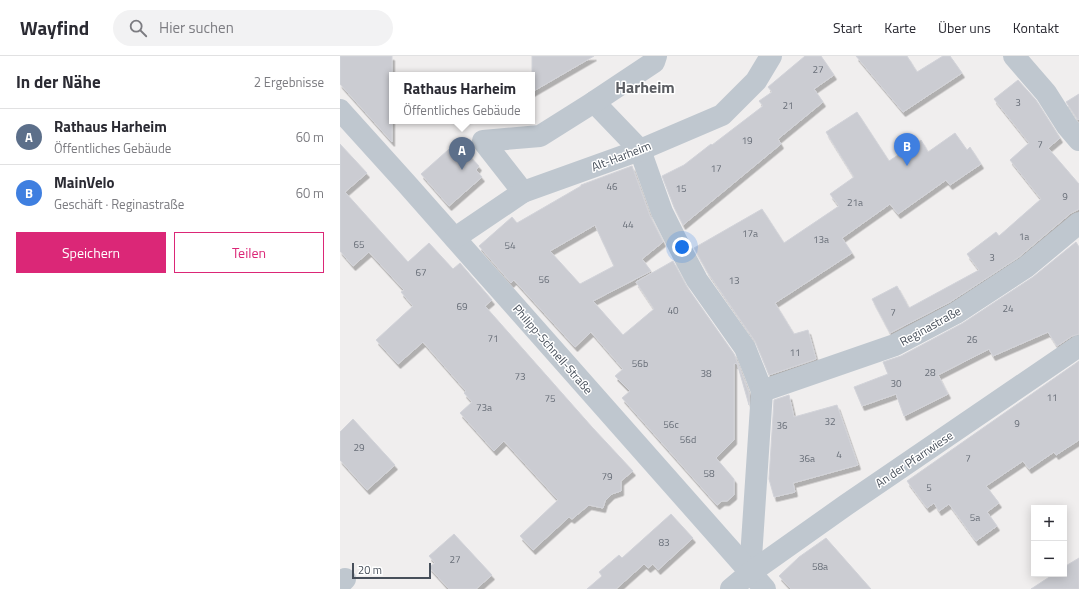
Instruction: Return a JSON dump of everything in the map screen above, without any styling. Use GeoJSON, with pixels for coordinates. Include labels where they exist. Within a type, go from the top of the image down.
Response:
{"type":"FeatureCollection","features":[{"type":"Feature","properties":{"kind":"street"},"geometry":{"type":"LineString","coordinates":[[523,192],[484,141],[540,136],[654,62],[656,56]]}},
{"type":"Feature","properties":{"kind":"street","name":"Alt-Harheim"},"geometry":{"type":"LineString","coordinates":[[455,238],[523,192],[640,150],[722,115],[756,81],[771,56]]}},
{"type":"Feature","properties":{"kind":"street"},"geometry":{"type":"LineString","coordinates":[[1014,56],[1046,93],[1067,126],[1079,140]]}},
{"type":"Feature","properties":{"kind":"street"},"geometry":{"type":"LineString","coordinates":[[594,102],[640,150],[662,212],[682,252],[698,280],[745,348],[762,392],[757,581]]}},
{"type":"Feature","properties":{"kind":"street","name":"Philipp-Schnell-Straße"},"geometry":{"type":"LineString","coordinates":[[340,110],[455,238],[757,581]]}},
{"type":"Feature","properties":{"kind":"street","name":"Reginastraße"},"geometry":{"type":"LineString","coordinates":[[762,392],[895,345],[949,316],[1026,267],[1079,223]]}},
{"type":"Feature","properties":{"kind":"street","name":"An der Pfarrwiese"},"geometry":{"type":"LineString","coordinates":[[731,589],[757,581],[846,505],[1079,346]]}},
{"type":"Feature","properties":{"kind":"building"},"geometry":{"type":"Polygon","coordinates":[[[340,56],[392,56],[392,72],[389,72],[389,124],[392,124],[392,142],[340,84],[340,56]]]}},
{"type":"Feature","properties":{"kind":"building"},"geometry":{"type":"Polygon","coordinates":[[[532,56],[594,56],[535,90],[535,72],[532,72],[532,56]]]}},
{"type":"Feature","properties":{"kind":"building"},"geometry":{"type":"Polygon","coordinates":[[[805,56],[821,56],[834,75],[814,89],[823,102],[778,139],[781,144],[683,225],[662,176],[684,165],[763,106],[759,101],[772,92],[768,87],[805,56]]]}},
{"type":"Feature","properties":{"kind":"building"},"geometry":{"type":"Polygon","coordinates":[[[856,56],[907,56],[917,72],[943,56],[950,56],[962,73],[903,112],[856,56]]]}},
{"type":"Feature","properties":{"kind":"building"},"geometry":{"type":"Polygon","coordinates":[[[1018,80],[1036,100],[1060,138],[1048,148],[1079,184],[1079,209],[1071,213],[1019,257],[950,302],[890,333],[872,299],[897,286],[909,308],[979,270],[967,254],[996,232],[999,236],[1041,199],[1010,160],[1029,143],[994,99],[1018,80]]]}},
{"type":"Feature","properties":{"kind":"building"},"geometry":{"type":"Polygon","coordinates":[[[1079,94],[1079,119],[1078,120],[1066,102],[1079,94]]]}},
{"type":"Feature","properties":{"kind":"building"},"geometry":{"type":"Polygon","coordinates":[[[857,112],[889,161],[921,140],[928,152],[955,133],[967,150],[970,147],[981,164],[950,185],[946,180],[898,214],[890,204],[842,238],[852,253],[775,303],[794,334],[808,330],[816,359],[769,375],[755,341],[708,273],[694,248],[762,209],[784,243],[839,206],[830,194],[854,177],[826,132],[857,112]]]}},
{"type":"Feature","properties":{"kind":"building"},"geometry":{"type":"Polygon","coordinates":[[[457,142],[479,166],[476,170],[482,177],[449,206],[421,174],[457,142]]]}},
{"type":"Feature","properties":{"kind":"building"},"geometry":{"type":"Polygon","coordinates":[[[340,144],[367,173],[345,192],[408,262],[429,243],[453,269],[460,263],[492,300],[485,306],[633,471],[621,481],[621,491],[612,494],[605,501],[603,508],[589,505],[572,519],[569,517],[533,550],[520,536],[558,500],[504,441],[494,451],[460,413],[472,402],[464,393],[466,391],[423,342],[398,364],[376,340],[413,306],[401,292],[404,290],[369,252],[353,266],[340,251],[340,144]]]}},
{"type":"Feature","properties":{"kind":"building"},"geometry":{"type":"Polygon","coordinates":[[[632,166],[650,216],[663,242],[642,259],[651,271],[593,301],[623,335],[654,309],[636,282],[673,261],[687,287],[734,354],[749,393],[749,405],[737,363],[734,364],[734,440],[716,458],[734,479],[734,495],[727,501],[722,501],[717,505],[622,398],[630,391],[615,376],[623,369],[591,332],[575,347],[514,280],[511,283],[479,246],[512,217],[517,223],[581,185],[632,166]],[[595,225],[550,251],[580,284],[614,266],[595,225]]]}},
{"type":"Feature","properties":{"kind":"building"},"geometry":{"type":"Polygon","coordinates":[[[1076,242],[1079,247],[1079,334],[1072,336],[1057,346],[1048,332],[993,356],[989,349],[938,375],[948,394],[904,416],[896,394],[862,406],[854,387],[888,374],[883,362],[901,356],[963,323],[1033,277],[1076,242]]]}},
{"type":"Feature","properties":{"kind":"building"},"geometry":{"type":"Polygon","coordinates":[[[1079,361],[1079,440],[1056,455],[1054,452],[1029,469],[1023,461],[986,486],[999,503],[987,512],[997,526],[976,541],[949,504],[939,511],[934,503],[927,508],[907,481],[1079,361]]]}},
{"type":"Feature","properties":{"kind":"building"},"geometry":{"type":"Polygon","coordinates":[[[789,395],[794,417],[837,405],[858,465],[793,483],[795,492],[774,497],[769,479],[774,400],[789,395]]]}},
{"type":"Feature","properties":{"kind":"building"},"geometry":{"type":"Polygon","coordinates":[[[353,419],[395,465],[367,490],[340,460],[340,432],[353,419]]]}},
{"type":"Feature","properties":{"kind":"building"},"geometry":{"type":"Polygon","coordinates":[[[671,514],[693,538],[658,570],[653,564],[648,568],[644,564],[616,589],[587,589],[602,576],[599,572],[619,555],[622,558],[671,514]]]}},
{"type":"Feature","properties":{"kind":"building"},"geometry":{"type":"Polygon","coordinates":[[[454,534],[492,575],[476,589],[449,589],[429,567],[435,563],[429,556],[454,534]]]}},
{"type":"Feature","properties":{"kind":"building"},"geometry":{"type":"Polygon","coordinates":[[[826,538],[871,589],[791,589],[779,576],[799,557],[826,538]]]}},
{"type":"Feature","properties":{"kind":"building"},"geometry":{"type":"Polygon","coordinates":[[[1079,558],[1079,589],[1031,589],[1049,577],[1067,577],[1067,565],[1079,558]]]}},
{"type":"Feature","properties":{"kind":"place","name":"MainVelo"},"geometry":{"type":"Point","coordinates":[907,166]}},
{"type":"Feature","properties":{"kind":"place","name":"Rathaus Harheim"},"geometry":{"type":"Point","coordinates":[462,170]}},
{"type":"Feature","properties":{"kind":"district","name":"Harheim"},"geometry":{"type":"Point","coordinates":[645,87]}}]}
